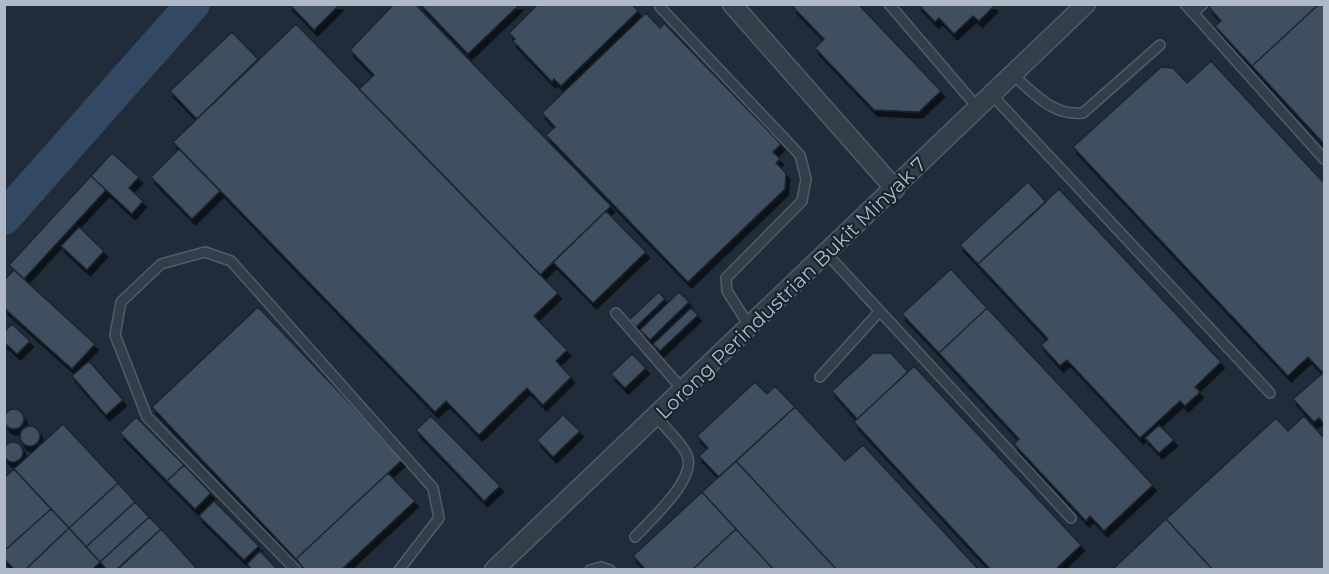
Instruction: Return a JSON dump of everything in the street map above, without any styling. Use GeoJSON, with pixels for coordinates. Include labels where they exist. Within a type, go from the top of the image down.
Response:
{"type":"FeatureCollection","features":[{"type":"Feature","properties":{"kind":"street"},"geometry":{"type":"LineString","coordinates":[[732,4],[895,189]]}},
{"type":"Feature","properties":{"kind":"street","name":"Lorong Perindustrian Bukit Minyak 7"},"geometry":{"type":"LineString","coordinates":[[498,568],[1086,4]]}},
{"type":"Feature","properties":{"kind":"lane"},"geometry":{"type":"LineString","coordinates":[[889,4],[978,108]]}},
{"type":"Feature","properties":{"kind":"lane"},"geometry":{"type":"LineString","coordinates":[[1185,4],[1324,159]]}},
{"type":"Feature","properties":{"kind":"lane"},"geometry":{"type":"LineString","coordinates":[[1193,13],[1203,4]]}},
{"type":"Feature","properties":{"kind":"lane"},"geometry":{"type":"LineString","coordinates":[[660,7],[800,155],[806,178],[802,201],[726,278],[727,291],[750,327]]}},
{"type":"Feature","properties":{"kind":"lane"},"geometry":{"type":"LineString","coordinates":[[1013,75],[1050,107],[1066,114],[1083,113],[1160,45]]}},
{"type":"Feature","properties":{"kind":"lane"},"geometry":{"type":"LineString","coordinates":[[992,95],[1269,393]]}},
{"type":"Feature","properties":{"kind":"lane"},"geometry":{"type":"LineString","coordinates":[[296,570],[147,417],[115,335],[121,302],[161,264],[205,252],[231,261],[433,488],[439,518],[399,570]]}},
{"type":"Feature","properties":{"kind":"lane"},"geometry":{"type":"LineString","coordinates":[[827,254],[1071,518]]}},
{"type":"Feature","properties":{"kind":"lane"},"geometry":{"type":"LineString","coordinates":[[820,377],[880,311]]}},
{"type":"Feature","properties":{"kind":"lane"},"geometry":{"type":"LineString","coordinates":[[616,313],[683,390]]}},
{"type":"Feature","properties":{"kind":"lane"},"geometry":{"type":"LineString","coordinates":[[635,537],[683,482],[689,467],[687,454],[656,416]]}},
{"type":"Feature","properties":{"kind":"lane"},"geometry":{"type":"LineString","coordinates":[[590,570],[601,567],[610,570]]}},
{"type":"Feature","properties":{"kind":"building"},"geometry":{"type":"Polygon","coordinates":[[[289,4],[340,4],[314,30],[289,4]]]}},
{"type":"Feature","properties":{"kind":"building"},"geometry":{"type":"Polygon","coordinates":[[[394,4],[415,4],[611,206],[540,275],[359,89],[374,75],[350,50],[394,4]]]}},
{"type":"Feature","properties":{"kind":"building"},"geometry":{"type":"Polygon","coordinates":[[[420,4],[520,4],[468,54],[420,4]]]}},
{"type":"Feature","properties":{"kind":"building"},"geometry":{"type":"Polygon","coordinates":[[[538,4],[632,4],[638,11],[561,86],[554,79],[552,82],[513,41],[515,39],[509,33],[538,4]]]}},
{"type":"Feature","properties":{"kind":"building"},"geometry":{"type":"Polygon","coordinates":[[[795,4],[858,4],[941,91],[919,112],[874,110],[815,48],[824,39],[793,7],[795,4]]]}},
{"type":"Feature","properties":{"kind":"building"},"geometry":{"type":"Polygon","coordinates":[[[918,4],[993,4],[994,6],[979,21],[973,16],[954,34],[939,18],[935,22],[918,4]]]}},
{"type":"Feature","properties":{"kind":"building"},"geometry":{"type":"Polygon","coordinates":[[[1212,4],[1319,4],[1252,66],[1215,26],[1221,21],[1209,7],[1212,4]]]}},
{"type":"Feature","properties":{"kind":"building"},"geometry":{"type":"Polygon","coordinates":[[[1319,4],[1324,4],[1324,144],[1252,66],[1319,4]]]}},
{"type":"Feature","properties":{"kind":"building"},"geometry":{"type":"Polygon","coordinates":[[[646,13],[660,28],[664,23],[781,144],[773,152],[780,159],[776,163],[786,173],[785,189],[688,282],[546,135],[555,127],[542,113],[646,13]]]}},
{"type":"Feature","properties":{"kind":"building"},"geometry":{"type":"Polygon","coordinates":[[[296,24],[558,293],[534,316],[567,350],[556,361],[571,377],[543,405],[527,388],[479,435],[446,401],[435,412],[173,142],[296,24]]]}},
{"type":"Feature","properties":{"kind":"building"},"geometry":{"type":"Polygon","coordinates":[[[232,32],[258,59],[197,119],[170,91],[232,32]]]}},
{"type":"Feature","properties":{"kind":"building"},"geometry":{"type":"Polygon","coordinates":[[[1211,61],[1324,183],[1324,370],[1322,372],[1308,357],[1288,376],[1073,147],[1161,67],[1173,68],[1187,83],[1211,61]]]}},
{"type":"Feature","properties":{"kind":"building"},"geometry":{"type":"Polygon","coordinates":[[[179,149],[220,191],[192,219],[151,177],[179,149]]]}},
{"type":"Feature","properties":{"kind":"building"},"geometry":{"type":"Polygon","coordinates":[[[112,153],[139,177],[129,188],[143,201],[132,214],[91,176],[112,153]]]}},
{"type":"Feature","properties":{"kind":"building"},"geometry":{"type":"Polygon","coordinates":[[[91,176],[106,190],[24,279],[9,265],[91,176]]]}},
{"type":"Feature","properties":{"kind":"building"},"geometry":{"type":"Polygon","coordinates":[[[1028,182],[1046,202],[978,264],[960,245],[1028,182]]]}},
{"type":"Feature","properties":{"kind":"building"},"geometry":{"type":"Polygon","coordinates":[[[1059,189],[1221,362],[1195,387],[1200,392],[1185,406],[1180,401],[1140,438],[1067,360],[1060,366],[1041,345],[1048,339],[978,264],[1059,189]]]}},
{"type":"Feature","properties":{"kind":"building"},"geometry":{"type":"Polygon","coordinates":[[[606,211],[646,252],[593,303],[553,262],[606,211]]]}},
{"type":"Feature","properties":{"kind":"building"},"geometry":{"type":"Polygon","coordinates":[[[79,227],[104,251],[87,270],[61,246],[79,227]]]}},
{"type":"Feature","properties":{"kind":"building"},"geometry":{"type":"Polygon","coordinates":[[[951,269],[987,308],[939,353],[902,314],[951,269]]]}},
{"type":"Feature","properties":{"kind":"building"},"geometry":{"type":"Polygon","coordinates":[[[14,270],[95,344],[72,369],[4,308],[4,280],[14,270]]]}},
{"type":"Feature","properties":{"kind":"building"},"geometry":{"type":"Polygon","coordinates":[[[659,292],[665,299],[636,327],[629,320],[659,292]]]}},
{"type":"Feature","properties":{"kind":"building"},"geometry":{"type":"Polygon","coordinates":[[[679,292],[689,302],[650,340],[640,330],[679,292]]]}},
{"type":"Feature","properties":{"kind":"building"},"geometry":{"type":"Polygon","coordinates":[[[258,307],[403,459],[296,559],[152,407],[258,307]]]}},
{"type":"Feature","properties":{"kind":"building"},"geometry":{"type":"Polygon","coordinates":[[[691,308],[698,315],[660,351],[653,344],[691,308]]]}},
{"type":"Feature","properties":{"kind":"building"},"geometry":{"type":"Polygon","coordinates":[[[987,308],[1153,485],[1104,531],[1090,516],[1086,521],[1014,444],[1019,439],[939,353],[987,308]]]}},
{"type":"Feature","properties":{"kind":"building"},"geometry":{"type":"Polygon","coordinates":[[[12,324],[30,341],[17,354],[4,342],[4,332],[12,324]]]}},
{"type":"Feature","properties":{"kind":"building"},"geometry":{"type":"Polygon","coordinates":[[[873,353],[891,353],[908,372],[857,419],[832,391],[873,353]]]}},
{"type":"Feature","properties":{"kind":"building"},"geometry":{"type":"Polygon","coordinates":[[[632,354],[646,368],[625,388],[611,374],[632,354]]]}},
{"type":"Feature","properties":{"kind":"building"},"geometry":{"type":"Polygon","coordinates":[[[89,361],[123,400],[106,415],[72,376],[89,361]]]}},
{"type":"Feature","properties":{"kind":"building"},"geometry":{"type":"Polygon","coordinates":[[[914,366],[1081,545],[1055,570],[991,570],[854,422],[914,366]]]}},
{"type":"Feature","properties":{"kind":"building"},"geometry":{"type":"Polygon","coordinates":[[[1324,372],[1324,424],[1319,418],[1314,422],[1293,399],[1324,372]]]}},
{"type":"Feature","properties":{"kind":"building"},"geometry":{"type":"Polygon","coordinates":[[[755,382],[767,394],[775,386],[795,407],[719,477],[699,456],[708,448],[697,436],[755,382]]]}},
{"type":"Feature","properties":{"kind":"building"},"geometry":{"type":"Polygon","coordinates":[[[795,407],[845,461],[863,445],[979,570],[837,570],[736,461],[795,407]]]}},
{"type":"Feature","properties":{"kind":"building"},"geometry":{"type":"Polygon","coordinates":[[[10,409],[18,409],[24,415],[24,423],[18,429],[10,429],[4,423],[4,415],[10,409]]]}},
{"type":"Feature","properties":{"kind":"building"},"geometry":{"type":"Polygon","coordinates":[[[563,415],[580,431],[553,457],[537,440],[563,415]]]}},
{"type":"Feature","properties":{"kind":"building"},"geometry":{"type":"Polygon","coordinates":[[[431,416],[500,486],[484,501],[416,430],[431,416]]]}},
{"type":"Feature","properties":{"kind":"building"},"geometry":{"type":"Polygon","coordinates":[[[1304,416],[1324,438],[1324,570],[1213,570],[1166,519],[1276,418],[1288,431],[1304,416]]]}},
{"type":"Feature","properties":{"kind":"building"},"geometry":{"type":"Polygon","coordinates":[[[136,417],[184,465],[167,481],[120,433],[136,417]]]}},
{"type":"Feature","properties":{"kind":"building"},"geometry":{"type":"Polygon","coordinates":[[[63,424],[118,483],[69,528],[14,469],[63,424]]]}},
{"type":"Feature","properties":{"kind":"building"},"geometry":{"type":"Polygon","coordinates":[[[1159,425],[1174,440],[1159,453],[1145,438],[1159,425]]]}},
{"type":"Feature","properties":{"kind":"building"},"geometry":{"type":"Polygon","coordinates":[[[26,426],[34,426],[40,432],[40,440],[34,446],[26,446],[20,440],[20,432],[26,426]]]}},
{"type":"Feature","properties":{"kind":"building"},"geometry":{"type":"Polygon","coordinates":[[[13,442],[20,445],[23,452],[20,459],[13,462],[6,459],[3,452],[6,445],[13,442]]]}},
{"type":"Feature","properties":{"kind":"building"},"geometry":{"type":"Polygon","coordinates":[[[736,461],[837,570],[774,570],[736,529],[702,492],[736,461]]]}},
{"type":"Feature","properties":{"kind":"building"},"geometry":{"type":"Polygon","coordinates":[[[184,465],[211,493],[195,509],[167,481],[184,465]]]}},
{"type":"Feature","properties":{"kind":"building"},"geometry":{"type":"Polygon","coordinates":[[[14,469],[51,509],[4,551],[4,478],[14,469]]]}},
{"type":"Feature","properties":{"kind":"building"},"geometry":{"type":"Polygon","coordinates":[[[388,473],[415,501],[341,570],[305,570],[296,559],[388,473]]]}},
{"type":"Feature","properties":{"kind":"building"},"geometry":{"type":"Polygon","coordinates":[[[118,483],[135,502],[86,547],[69,528],[118,483]]]}},
{"type":"Feature","properties":{"kind":"building"},"geometry":{"type":"Polygon","coordinates":[[[702,492],[736,529],[692,570],[646,570],[633,556],[702,492]]]}},
{"type":"Feature","properties":{"kind":"building"},"geometry":{"type":"Polygon","coordinates":[[[214,501],[259,546],[244,560],[199,516],[214,501]]]}},
{"type":"Feature","properties":{"kind":"building"},"geometry":{"type":"Polygon","coordinates":[[[135,502],[149,517],[100,562],[86,547],[135,502]]]}},
{"type":"Feature","properties":{"kind":"building"},"geometry":{"type":"Polygon","coordinates":[[[51,509],[69,528],[25,570],[15,570],[4,559],[4,551],[51,509]]]}},
{"type":"Feature","properties":{"kind":"building"},"geometry":{"type":"Polygon","coordinates":[[[149,517],[161,529],[117,570],[107,570],[100,562],[149,517]]]}},
{"type":"Feature","properties":{"kind":"building"},"geometry":{"type":"Polygon","coordinates":[[[1166,519],[1213,570],[1112,570],[1166,519]]]}},
{"type":"Feature","properties":{"kind":"building"},"geometry":{"type":"Polygon","coordinates":[[[69,528],[100,562],[92,570],[25,570],[69,528]]]}},
{"type":"Feature","properties":{"kind":"building"},"geometry":{"type":"Polygon","coordinates":[[[161,529],[198,570],[117,569],[161,529]]]}},
{"type":"Feature","properties":{"kind":"building"},"geometry":{"type":"Polygon","coordinates":[[[736,529],[774,570],[692,570],[736,529]]]}},
{"type":"Feature","properties":{"kind":"building"},"geometry":{"type":"Polygon","coordinates":[[[260,551],[278,570],[252,570],[247,564],[260,551]]]}},
{"type":"Feature","properties":{"kind":"waterway"},"geometry":{"type":"LineString","coordinates":[[4,218],[193,4]]}}]}
